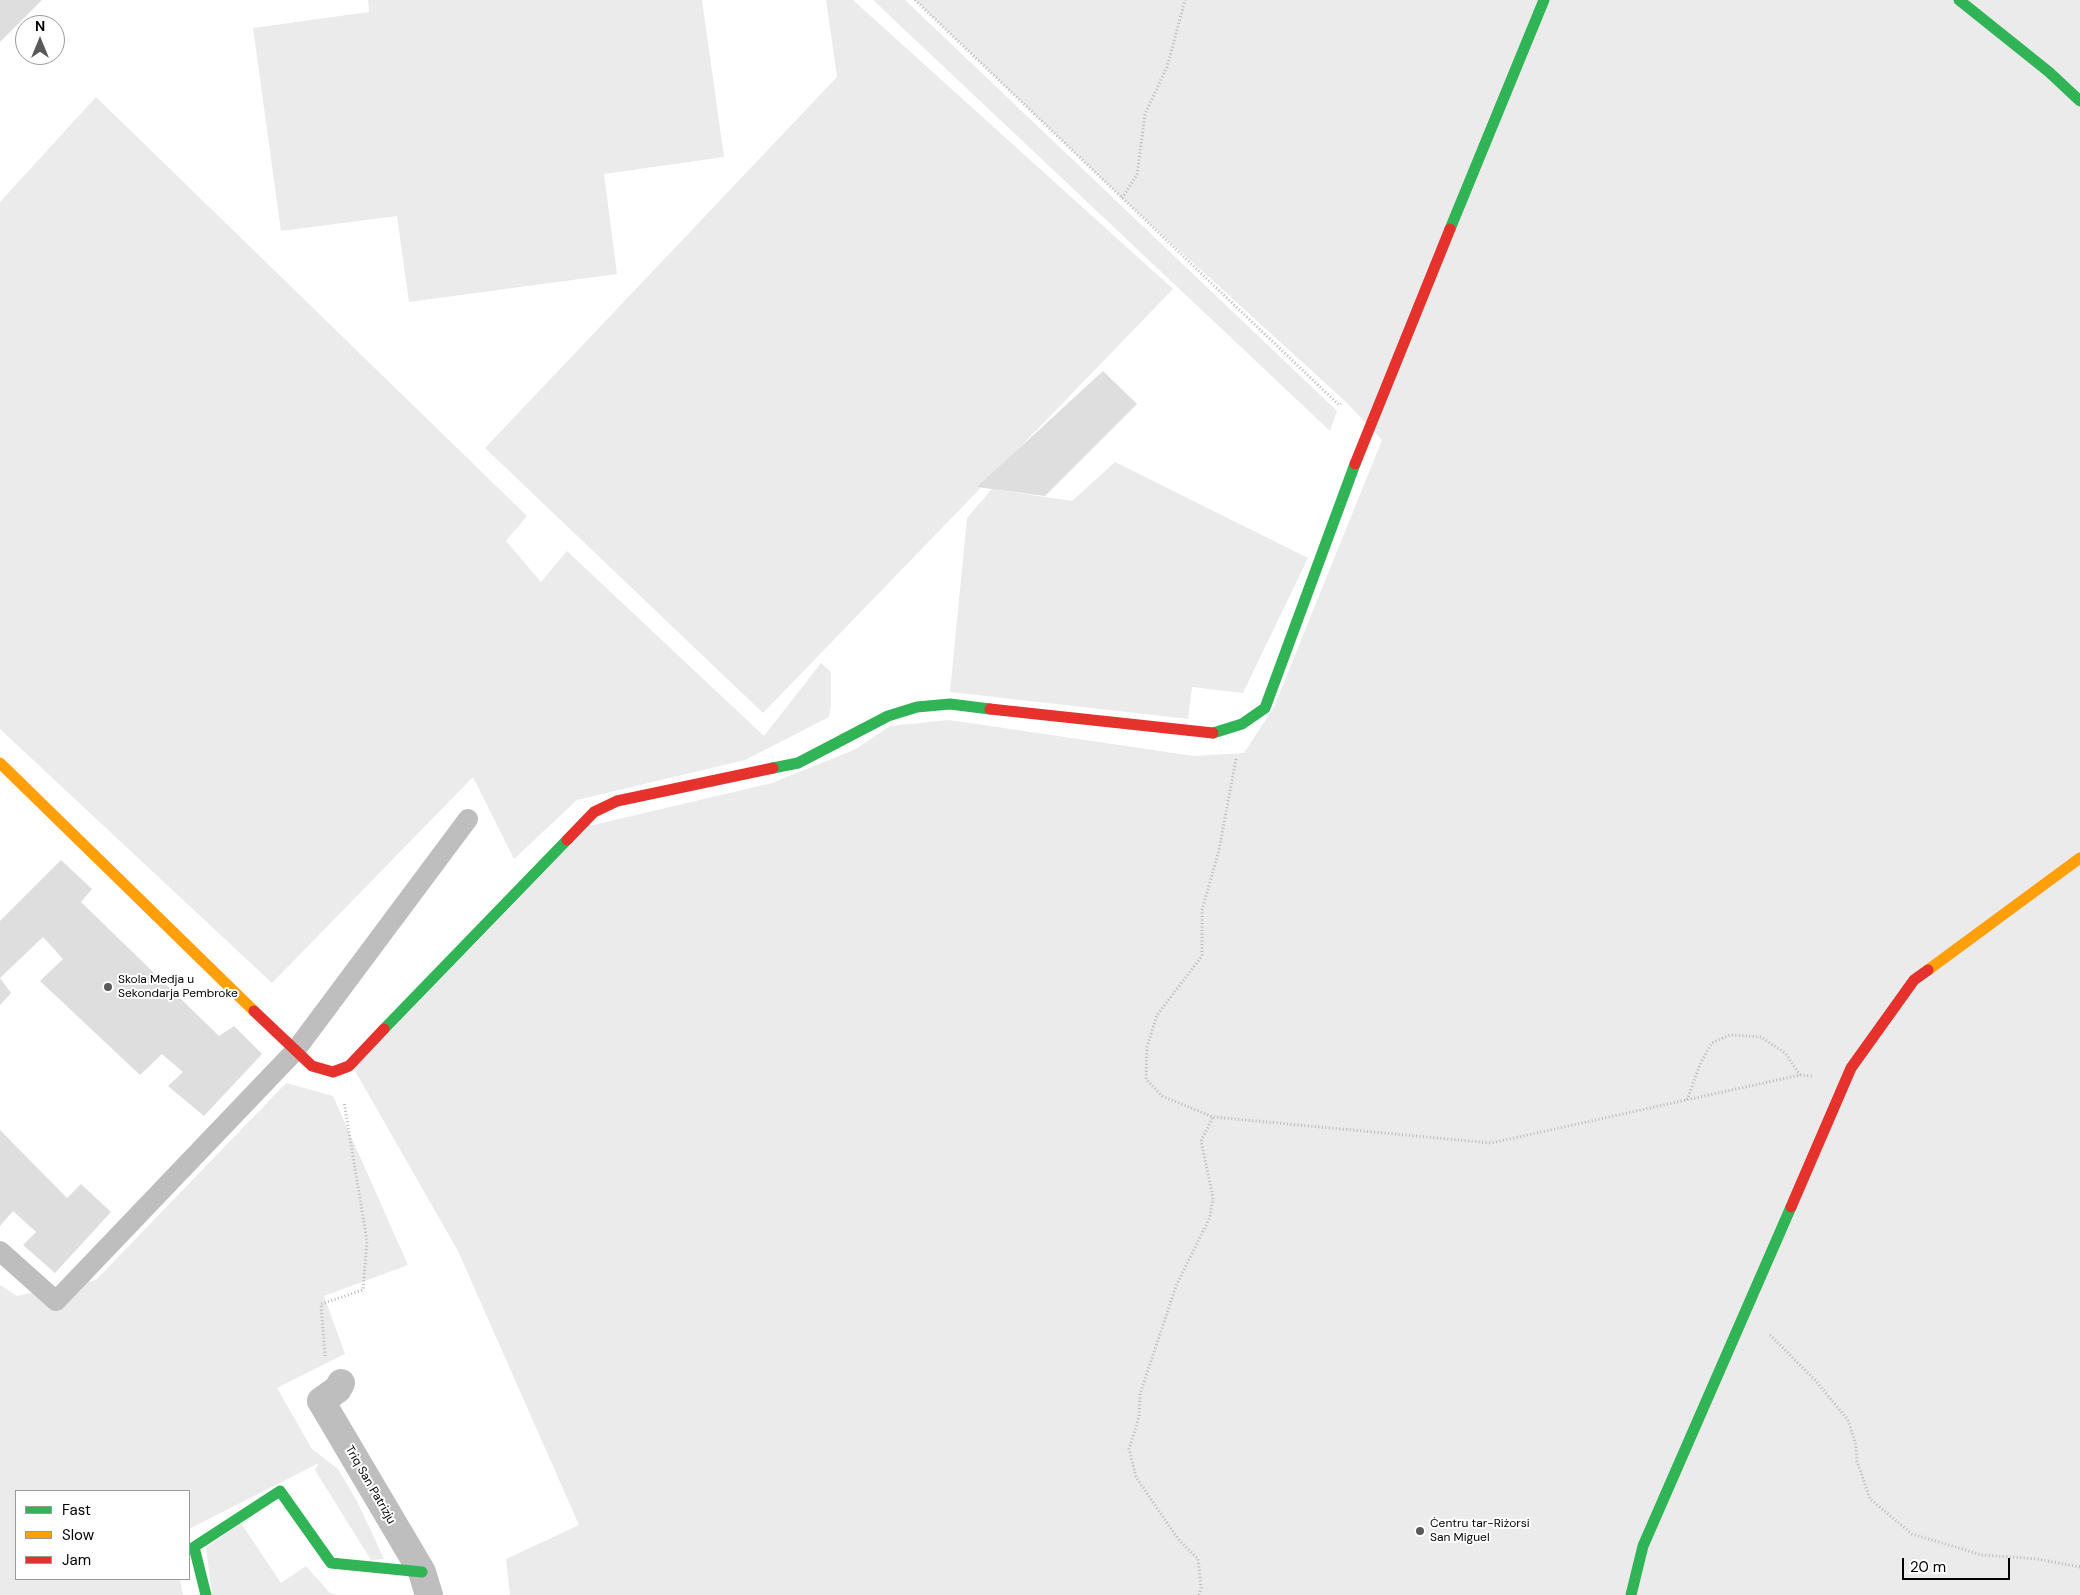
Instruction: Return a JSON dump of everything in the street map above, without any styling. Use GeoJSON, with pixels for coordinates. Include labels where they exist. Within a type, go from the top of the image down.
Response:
{"type":"FeatureCollection","features":[{"type":"Feature","properties":{"kind":"street"},"geometry":{"type":"LineString","coordinates":[[0,763],[295,1051],[312,1066],[339,1072],[349,1066],[594,812],[617,801],[798,763],[888,716],[917,707],[950,704],[1209,734],[1242,724],[1265,708],[1374,414],[1544,0]]}},
{"type":"Feature","properties":{"kind":"street"},"geometry":{"type":"LineString","coordinates":[[1959,0],[2049,72],[2080,101]]}},
{"type":"Feature","properties":{"kind":"street"},"geometry":{"type":"LineString","coordinates":[[1631,1595],[1643,1546],[1851,1068],[1914,980],[2080,858]]}},
{"type":"Feature","properties":{"kind":"street","name":"Triq San Patrizju"},"geometry":{"type":"LineString","coordinates":[[339,1386],[321,1400],[425,1583]]}},
{"type":"Feature","properties":{"kind":"street"},"geometry":{"type":"LineString","coordinates":[[206,1595],[194,1547],[280,1491],[331,1563],[425,1583]]}},
{"type":"Feature","properties":{"kind":"lane"},"geometry":{"type":"LineString","coordinates":[[0,1251],[56,1301],[295,1051],[468,819]]}},
{"type":"Feature","properties":{"kind":"path"},"geometry":{"type":"LineString","coordinates":[[915,0],[1339,406],[1344,400]]}},
{"type":"Feature","properties":{"kind":"path"},"geometry":{"type":"LineString","coordinates":[[1122,198],[1137,175],[1145,114],[1167,67],[1185,0]]}},
{"type":"Feature","properties":{"kind":"path"},"geometry":{"type":"LineString","coordinates":[[1242,724],[1219,850],[1202,910],[1202,956],[1157,1015],[1146,1047],[1146,1079],[1162,1096],[1213,1117],[1491,1143],[1800,1075],[1846,1080]]}},
{"type":"Feature","properties":{"kind":"path"},"geometry":{"type":"LineString","coordinates":[[1687,1100],[1701,1062],[1712,1043],[1730,1035],[1761,1037],[1785,1053],[1800,1075]]}},
{"type":"Feature","properties":{"kind":"path"},"geometry":{"type":"LineString","coordinates":[[339,1072],[368,1241],[363,1290],[321,1304],[321,1323],[328,1376],[339,1386]]}},
{"type":"Feature","properties":{"kind":"path"},"geometry":{"type":"LineString","coordinates":[[1199,1595],[1201,1588],[1198,1559],[1178,1539],[1136,1476],[1129,1449],[1139,1417],[1140,1394],[1176,1286],[1210,1217],[1213,1197],[1201,1141],[1213,1117]]}},
{"type":"Feature","properties":{"kind":"path"},"geometry":{"type":"LineString","coordinates":[[1748,1304],[1762,1327],[1815,1380],[1848,1420],[1856,1445],[1857,1461],[1870,1499],[1912,1534],[1982,1555],[2037,1558],[2080,1567]]}},
{"type":"Feature","properties":{"kind":"shaded area"},"geometry":{"type":"Polygon","coordinates":[[[368,0],[702,0],[724,157],[604,174],[617,274],[409,302],[397,216],[281,231],[253,28],[369,12],[368,0]]]}},
{"type":"Feature","properties":{"kind":"shaded area"},"geometry":{"type":"Polygon","coordinates":[[[826,0],[853,0],[1173,289],[763,713],[485,448],[837,77],[826,0]]]}},
{"type":"Feature","properties":{"kind":"shaded area"},"geometry":{"type":"Polygon","coordinates":[[[873,0],[905,0],[1337,411],[1330,431],[873,0]]]}},
{"type":"Feature","properties":{"kind":"shaded area"},"geometry":{"type":"Polygon","coordinates":[[[915,0],[2080,0],[2080,1595],[510,1595],[506,1559],[579,1525],[458,1251],[354,1069],[589,826],[772,783],[856,749],[890,726],[949,720],[1194,756],[1244,753],[1274,707],[1382,440],[1346,402],[1122,198],[915,0]]]}},
{"type":"Feature","properties":{"kind":"shaded area"},"geometry":{"type":"Polygon","coordinates":[[[96,97],[527,516],[506,541],[541,582],[567,551],[764,736],[821,663],[831,672],[829,717],[745,760],[577,800],[514,859],[473,777],[272,983],[0,729],[0,202],[96,97]]]}},
{"type":"Feature","properties":{"kind":"shaded area"},"geometry":{"type":"Polygon","coordinates":[[[1115,462],[1308,558],[1243,693],[1192,687],[1188,719],[950,692],[967,518],[992,489],[1072,501],[1115,462]]]}},
{"type":"Feature","properties":{"kind":"shaded area"},"geometry":{"type":"Polygon","coordinates":[[[286,1083],[333,1096],[408,1265],[324,1296],[345,1354],[277,1388],[312,1449],[338,1469],[358,1503],[384,1559],[371,1560],[315,1470],[319,1463],[190,1528],[190,1490],[15,1490],[15,1580],[180,1580],[183,1595],[0,1595],[0,1285],[17,1296],[96,1280],[286,1083]]]}},
{"type":"Feature","properties":{"kind":"shaded area"},"geometry":{"type":"Polygon","coordinates":[[[241,1523],[281,1583],[306,1566],[330,1593],[337,1595],[212,1595],[206,1548],[241,1523]]]}},
{"type":"Feature","properties":{"kind":"building"},"geometry":{"type":"Polygon","coordinates":[[[0,0],[42,0],[27,15],[15,15],[15,27],[0,42],[0,0]]]}},
{"type":"Feature","properties":{"kind":"building"},"geometry":{"type":"Polygon","coordinates":[[[1103,371],[1137,404],[1045,496],[977,487],[1103,371]]]}},
{"type":"Feature","properties":{"kind":"building","name":"Skola Medja u Sekondarja Pembroke"},"geometry":{"type":"Polygon","coordinates":[[[61,860],[92,889],[81,902],[219,1036],[234,1026],[262,1054],[204,1116],[168,1086],[183,1072],[162,1054],[140,1075],[40,981],[63,959],[43,937],[0,978],[0,921],[61,860]]]}},
{"type":"Feature","properties":{"kind":"building"},"geometry":{"type":"Polygon","coordinates":[[[0,978],[11,993],[0,1005],[0,978]]]}},
{"type":"Feature","properties":{"kind":"building"},"geometry":{"type":"Polygon","coordinates":[[[0,1130],[67,1198],[81,1184],[111,1212],[55,1273],[23,1245],[36,1232],[13,1211],[0,1226],[0,1130]]]}},
{"type":"Feature","properties":{"kind":"traffic: fast"},"geometry":{"type":"LineString","coordinates":[[1450,229],[1544,0]]}},
{"type":"Feature","properties":{"kind":"traffic: fast"},"geometry":{"type":"LineString","coordinates":[[1959,0],[2049,72],[2080,101]]}},
{"type":"Feature","properties":{"kind":"traffic: fast"},"geometry":{"type":"LineString","coordinates":[[1213,733],[1242,724],[1265,708],[1355,464]]}},
{"type":"Feature","properties":{"kind":"traffic: fast"},"geometry":{"type":"LineString","coordinates":[[773,768],[798,763],[888,716],[917,707],[950,704],[990,709]]}},
{"type":"Feature","properties":{"kind":"traffic: fast"},"geometry":{"type":"LineString","coordinates":[[384,1029],[567,840]]}},
{"type":"Feature","properties":{"kind":"traffic: fast"},"geometry":{"type":"LineString","coordinates":[[1631,1595],[1643,1546],[1791,1207]]}},
{"type":"Feature","properties":{"kind":"traffic: fast"},"geometry":{"type":"LineString","coordinates":[[206,1595],[194,1547],[280,1491],[331,1563],[422,1572]]}},
{"type":"Feature","properties":{"kind":"traffic: slow"},"geometry":{"type":"LineString","coordinates":[[0,763],[254,1011]]}},
{"type":"Feature","properties":{"kind":"traffic: slow"},"geometry":{"type":"LineString","coordinates":[[1928,970],[2080,858]]}},
{"type":"Feature","properties":{"kind":"traffic: jam"},"geometry":{"type":"LineString","coordinates":[[1355,464],[1450,229]]}},
{"type":"Feature","properties":{"kind":"traffic: jam"},"geometry":{"type":"LineString","coordinates":[[990,709],[1213,733]]}},
{"type":"Feature","properties":{"kind":"traffic: jam"},"geometry":{"type":"LineString","coordinates":[[567,840],[594,812],[617,801],[773,768]]}},
{"type":"Feature","properties":{"kind":"traffic: jam"},"geometry":{"type":"LineString","coordinates":[[1791,1207],[1851,1068],[1914,980],[1928,970]]}},
{"type":"Feature","properties":{"kind":"traffic: jam"},"geometry":{"type":"LineString","coordinates":[[254,1011],[312,1066],[333,1072],[349,1066],[384,1029]]}},
{"type":"Feature","properties":{"kind":"place","name":"Skola Medja u Sekondarja Pembroke"},"geometry":{"type":"Point","coordinates":[108,987]}},
{"type":"Feature","properties":{"kind":"place","name":"Ċentru tar-Riżorsi San Miguel"},"geometry":{"type":"Point","coordinates":[1420,1531]}}]}
